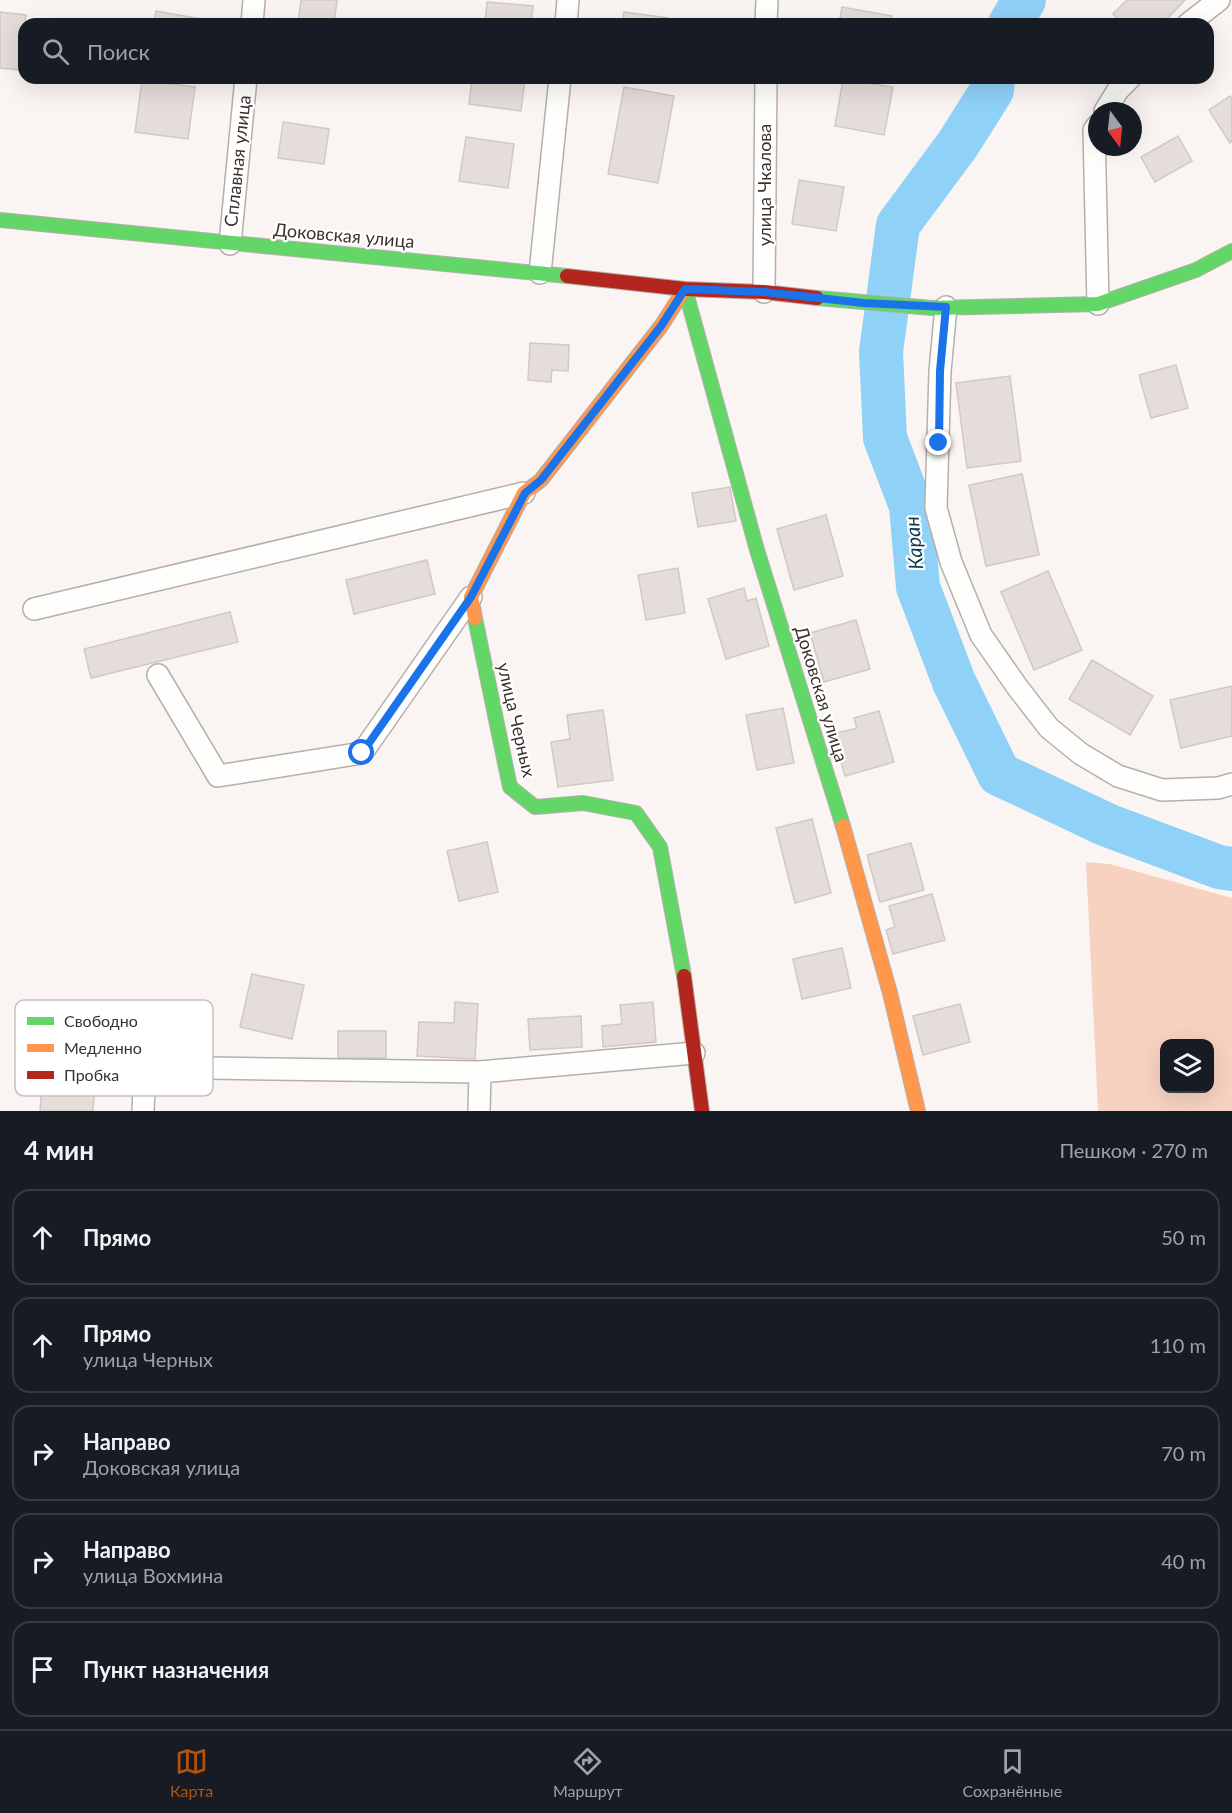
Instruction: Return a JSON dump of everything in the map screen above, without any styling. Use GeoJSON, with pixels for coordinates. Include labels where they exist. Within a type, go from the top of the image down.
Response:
{"type":"FeatureCollection","features":[{"type":"Feature","properties":{"kind":"street"},"geometry":{"type":"LineString","coordinates":[[252,18],[254,0]]}},
{"type":"Feature","properties":{"kind":"street"},"geometry":{"type":"LineString","coordinates":[[566,18],[568,0]]}},
{"type":"Feature","properties":{"kind":"street"},"geometry":{"type":"LineString","coordinates":[[766,0],[766,18]]}},
{"type":"Feature","properties":{"kind":"street"},"geometry":{"type":"LineString","coordinates":[[1196,18],[1219,0]]}},
{"type":"Feature","properties":{"kind":"street","name":"Сплавная улица"},"geometry":{"type":"LineString","coordinates":[[230,244],[245,84]]}},
{"type":"Feature","properties":{"kind":"street"},"geometry":{"type":"LineString","coordinates":[[540,273],[559,84]]}},
{"type":"Feature","properties":{"kind":"street","name":"улица Чкалова"},"geometry":{"type":"LineString","coordinates":[[764,292],[766,84]]}},
{"type":"Feature","properties":{"kind":"street"},"geometry":{"type":"LineString","coordinates":[[1111,102],[1124,84]]}},
{"type":"Feature","properties":{"kind":"street"},"geometry":{"type":"LineString","coordinates":[[1095,156],[1098,304]]}},
{"type":"Feature","properties":{"kind":"street","name":"Доковская улица"},"geometry":{"type":"LineString","coordinates":[[0,220],[685,289],[764,292],[864,303],[939,308],[1098,304],[1196,270],[1232,251]]}},
{"type":"Feature","properties":{"kind":"street"},"geometry":{"type":"LineString","coordinates":[[158,675],[218,776],[362,753],[471,597],[525,493],[541,480],[661,326],[685,289]]}},
{"type":"Feature","properties":{"kind":"street","name":"Доковская улица"},"geometry":{"type":"LineString","coordinates":[[685,289],[757,550],[840,816],[890,993],[918,1111]]}},
{"type":"Feature","properties":{"kind":"street"},"geometry":{"type":"LineString","coordinates":[[939,308],[940,371],[936,508],[951,562],[981,635],[1049,728],[1081,754],[1118,776],[1162,790],[1218,788],[1232,784]]}},
{"type":"Feature","properties":{"kind":"street"},"geometry":{"type":"LineString","coordinates":[[34,609],[525,493]]}},
{"type":"Feature","properties":{"kind":"street","name":"улица Черных"},"geometry":{"type":"LineString","coordinates":[[471,597],[510,787],[535,807],[582,803],[636,813],[660,846],[686,985],[702,1111]]}},
{"type":"Feature","properties":{"kind":"street"},"geometry":{"type":"LineString","coordinates":[[213,1068],[480,1072],[693,1053]]}},
{"type":"Feature","properties":{"kind":"street"},"geometry":{"type":"LineString","coordinates":[[478,1111],[480,1072]]}},
{"type":"Feature","properties":{"kind":"street"},"geometry":{"type":"LineString","coordinates":[[143,1111],[144,1096]]}},
{"type":"Feature","properties":{"kind":"shaded area"},"geometry":{"type":"Polygon","coordinates":[[[1086,862],[1110,864],[1232,898],[1232,1111],[1098,1111],[1086,862]]]}},
{"type":"Feature","properties":{"kind":"building"},"geometry":{"type":"Polygon","coordinates":[[[301,0],[337,0],[335,18],[299,18],[301,0]]]}},
{"type":"Feature","properties":{"kind":"building"},"geometry":{"type":"Polygon","coordinates":[[[1127,0],[1185,0],[1168,18],[1117,18],[1113,14],[1127,0]]]}},
{"type":"Feature","properties":{"kind":"building"},"geometry":{"type":"Polygon","coordinates":[[[487,2],[533,6],[532,18],[486,18],[487,2]]]}},
{"type":"Feature","properties":{"kind":"building"},"geometry":{"type":"Polygon","coordinates":[[[842,7],[892,16],[892,18],[840,18],[842,7]]]}},
{"type":"Feature","properties":{"kind":"building"},"geometry":{"type":"Polygon","coordinates":[[[156,11],[196,18],[155,18],[156,11]]]}},
{"type":"Feature","properties":{"kind":"building"},"geometry":{"type":"Polygon","coordinates":[[[0,12],[26,15],[26,18],[18,18],[18,70],[0,68],[0,12]]]}},
{"type":"Feature","properties":{"kind":"building"},"geometry":{"type":"Polygon","coordinates":[[[624,12],[668,18],[623,18],[624,12]]]}},
{"type":"Feature","properties":{"kind":"building"},"geometry":{"type":"Polygon","coordinates":[[[141,84],[195,87],[188,139],[135,132],[141,84]]]}},
{"type":"Feature","properties":{"kind":"building"},"geometry":{"type":"Polygon","coordinates":[[[471,84],[524,84],[521,111],[469,104],[471,84]]]}},
{"type":"Feature","properties":{"kind":"building"},"geometry":{"type":"Polygon","coordinates":[[[842,84],[874,84],[893,87],[884,135],[835,126],[842,84]]]}},
{"type":"Feature","properties":{"kind":"building"},"geometry":{"type":"Polygon","coordinates":[[[624,87],[674,96],[658,183],[608,174],[624,87]]]}},
{"type":"Feature","properties":{"kind":"building"},"geometry":{"type":"Polygon","coordinates":[[[1230,96],[1232,99],[1232,141],[1230,143],[1209,110],[1230,96]]]}},
{"type":"Feature","properties":{"kind":"building"},"geometry":{"type":"Polygon","coordinates":[[[283,122],[329,129],[324,164],[278,158],[283,122]]]}},
{"type":"Feature","properties":{"kind":"building"},"geometry":{"type":"Polygon","coordinates":[[[1178,136],[1192,161],[1155,182],[1141,157],[1178,136]]]}},
{"type":"Feature","properties":{"kind":"building"},"geometry":{"type":"Polygon","coordinates":[[[466,137],[514,144],[508,188],[459,181],[466,137]]]}},
{"type":"Feature","properties":{"kind":"building"},"geometry":{"type":"Polygon","coordinates":[[[799,180],[844,187],[836,231],[792,224],[799,180]]]}},
{"type":"Feature","properties":{"kind":"building"},"geometry":{"type":"Polygon","coordinates":[[[530,343],[569,345],[568,371],[552,370],[551,382],[528,380],[530,343]]]}},
{"type":"Feature","properties":{"kind":"building"},"geometry":{"type":"Polygon","coordinates":[[[1176,365],[1188,408],[1151,418],[1139,375],[1176,365]]]}},
{"type":"Feature","properties":{"kind":"building"},"geometry":{"type":"Polygon","coordinates":[[[1010,376],[1021,461],[967,468],[956,383],[1010,376]]]}},
{"type":"Feature","properties":{"kind":"building"},"geometry":{"type":"Polygon","coordinates":[[[1022,474],[1039,555],[986,566],[969,485],[1022,474]]]}},
{"type":"Feature","properties":{"kind":"building"},"geometry":{"type":"Polygon","coordinates":[[[730,487],[736,521],[698,527],[692,493],[730,487]]]}},
{"type":"Feature","properties":{"kind":"building"},"geometry":{"type":"Polygon","coordinates":[[[826,515],[843,576],[794,590],[777,529],[826,515]]]}},
{"type":"Feature","properties":{"kind":"building"},"geometry":{"type":"Polygon","coordinates":[[[427,560],[435,594],[354,614],[346,580],[427,560]]]}},
{"type":"Feature","properties":{"kind":"building"},"geometry":{"type":"Polygon","coordinates":[[[678,568],[685,613],[646,620],[638,575],[678,568]]]}},
{"type":"Feature","properties":{"kind":"building"},"geometry":{"type":"Polygon","coordinates":[[[1048,571],[1082,650],[1034,670],[1001,592],[1048,571]]]}},
{"type":"Feature","properties":{"kind":"building"},"geometry":{"type":"Polygon","coordinates":[[[744,588],[747,601],[756,598],[769,646],[726,659],[708,599],[744,588]]]}},
{"type":"Feature","properties":{"kind":"building"},"geometry":{"type":"Polygon","coordinates":[[[230,612],[238,642],[91,678],[84,649],[230,612]]]}},
{"type":"Feature","properties":{"kind":"building"},"geometry":{"type":"Polygon","coordinates":[[[856,620],[870,669],[824,682],[810,633],[856,620]]]}},
{"type":"Feature","properties":{"kind":"building"},"geometry":{"type":"Polygon","coordinates":[[[1092,660],[1153,696],[1130,735],[1069,699],[1092,660]]]}},
{"type":"Feature","properties":{"kind":"building"},"geometry":{"type":"Polygon","coordinates":[[[1232,686],[1232,736],[1181,748],[1170,700],[1232,686]]]}},
{"type":"Feature","properties":{"kind":"building"},"geometry":{"type":"Polygon","coordinates":[[[783,708],[794,763],[757,770],[746,715],[783,708]]]}},
{"type":"Feature","properties":{"kind":"building"},"geometry":{"type":"Polygon","coordinates":[[[603,710],[613,780],[558,787],[551,742],[570,739],[567,715],[603,710]]]}},
{"type":"Feature","properties":{"kind":"building"},"geometry":{"type":"Polygon","coordinates":[[[879,711],[894,762],[845,776],[833,734],[857,728],[854,718],[879,711]]]}},
{"type":"Feature","properties":{"kind":"building"},"geometry":{"type":"Polygon","coordinates":[[[812,819],[831,893],[795,903],[776,828],[812,819]]]}},
{"type":"Feature","properties":{"kind":"building"},"geometry":{"type":"Polygon","coordinates":[[[487,842],[498,892],[459,901],[447,851],[487,842]]]}},
{"type":"Feature","properties":{"kind":"building"},"geometry":{"type":"Polygon","coordinates":[[[911,843],[924,890],[880,902],[867,855],[911,843]]]}},
{"type":"Feature","properties":{"kind":"building"},"geometry":{"type":"Polygon","coordinates":[[[932,894],[945,940],[893,954],[886,930],[895,927],[889,906],[932,894]]]}},
{"type":"Feature","properties":{"kind":"building"},"geometry":{"type":"Polygon","coordinates":[[[842,948],[851,988],[802,999],[793,959],[842,948]]]}},
{"type":"Feature","properties":{"kind":"building"},"geometry":{"type":"Polygon","coordinates":[[[252,974],[304,985],[292,1039],[240,1027],[252,974]]]}},
{"type":"Feature","properties":{"kind":"building"},"geometry":{"type":"Polygon","coordinates":[[[455,1002],[478,1004],[475,1059],[417,1056],[419,1022],[454,1023],[455,1002]]]}},
{"type":"Feature","properties":{"kind":"building"},"geometry":{"type":"Polygon","coordinates":[[[653,1002],[656,1042],[603,1047],[602,1026],[622,1024],[620,1005],[653,1002]]]}},
{"type":"Feature","properties":{"kind":"building"},"geometry":{"type":"Polygon","coordinates":[[[960,1004],[970,1042],[923,1055],[913,1016],[960,1004]]]}},
{"type":"Feature","properties":{"kind":"building"},"geometry":{"type":"Polygon","coordinates":[[[581,1016],[582,1047],[530,1050],[528,1019],[581,1016]]]}},
{"type":"Feature","properties":{"kind":"building"},"geometry":{"type":"Polygon","coordinates":[[[338,1031],[386,1031],[386,1058],[338,1058],[338,1031]]]}},
{"type":"Feature","properties":{"kind":"building"},"geometry":{"type":"Polygon","coordinates":[[[41,1096],[94,1096],[93,1111],[40,1111],[41,1096]]]}},
{"type":"Feature","properties":{"kind":"waterway","name":"Каран"},"geometry":{"type":"LineString","coordinates":[[1014,18],[1024,0]]}},
{"type":"Feature","properties":{"kind":"waterway","name":"Каран"},"geometry":{"type":"LineString","coordinates":[[992,84],[992,90],[958,144],[898,225],[881,352],[885,438],[911,506],[918,587],[954,682],[999,774],[1107,825],[1219,867],[1232,869]]}},
{"type":"Feature","properties":{"kind":"traffic: fast"},"geometry":{"type":"LineString","coordinates":[[0,220],[567,276]]}},
{"type":"Feature","properties":{"kind":"traffic: fast"},"geometry":{"type":"LineString","coordinates":[[817,298],[932,308],[1098,304],[1196,270],[1232,251]]}},
{"type":"Feature","properties":{"kind":"traffic: fast"},"geometry":{"type":"LineString","coordinates":[[685,289],[757,550],[843,826]]}},
{"type":"Feature","properties":{"kind":"traffic: fast"},"geometry":{"type":"LineString","coordinates":[[475,618],[510,787],[535,807],[583,803],[636,813],[660,847],[684,976]]}},
{"type":"Feature","properties":{"kind":"traffic: slow"},"geometry":{"type":"LineString","coordinates":[[475,618],[471,597],[524,493],[541,480],[661,326],[685,289]]}},
{"type":"Feature","properties":{"kind":"traffic: slow"},"geometry":{"type":"LineString","coordinates":[[843,826],[890,993],[918,1111]]}},
{"type":"Feature","properties":{"kind":"traffic: jam"},"geometry":{"type":"LineString","coordinates":[[567,276],[685,289],[764,292],[817,298]]}},
{"type":"Feature","properties":{"kind":"traffic: jam"},"geometry":{"type":"LineString","coordinates":[[684,976],[702,1111]]}},
{"type":"Feature","properties":{"kind":"route"},"geometry":{"type":"LineString","coordinates":[[362,753],[471,597],[525,493],[541,480],[661,326],[685,289],[764,292],[864,303],[946,307],[940,371],[939,443]]}}]}
